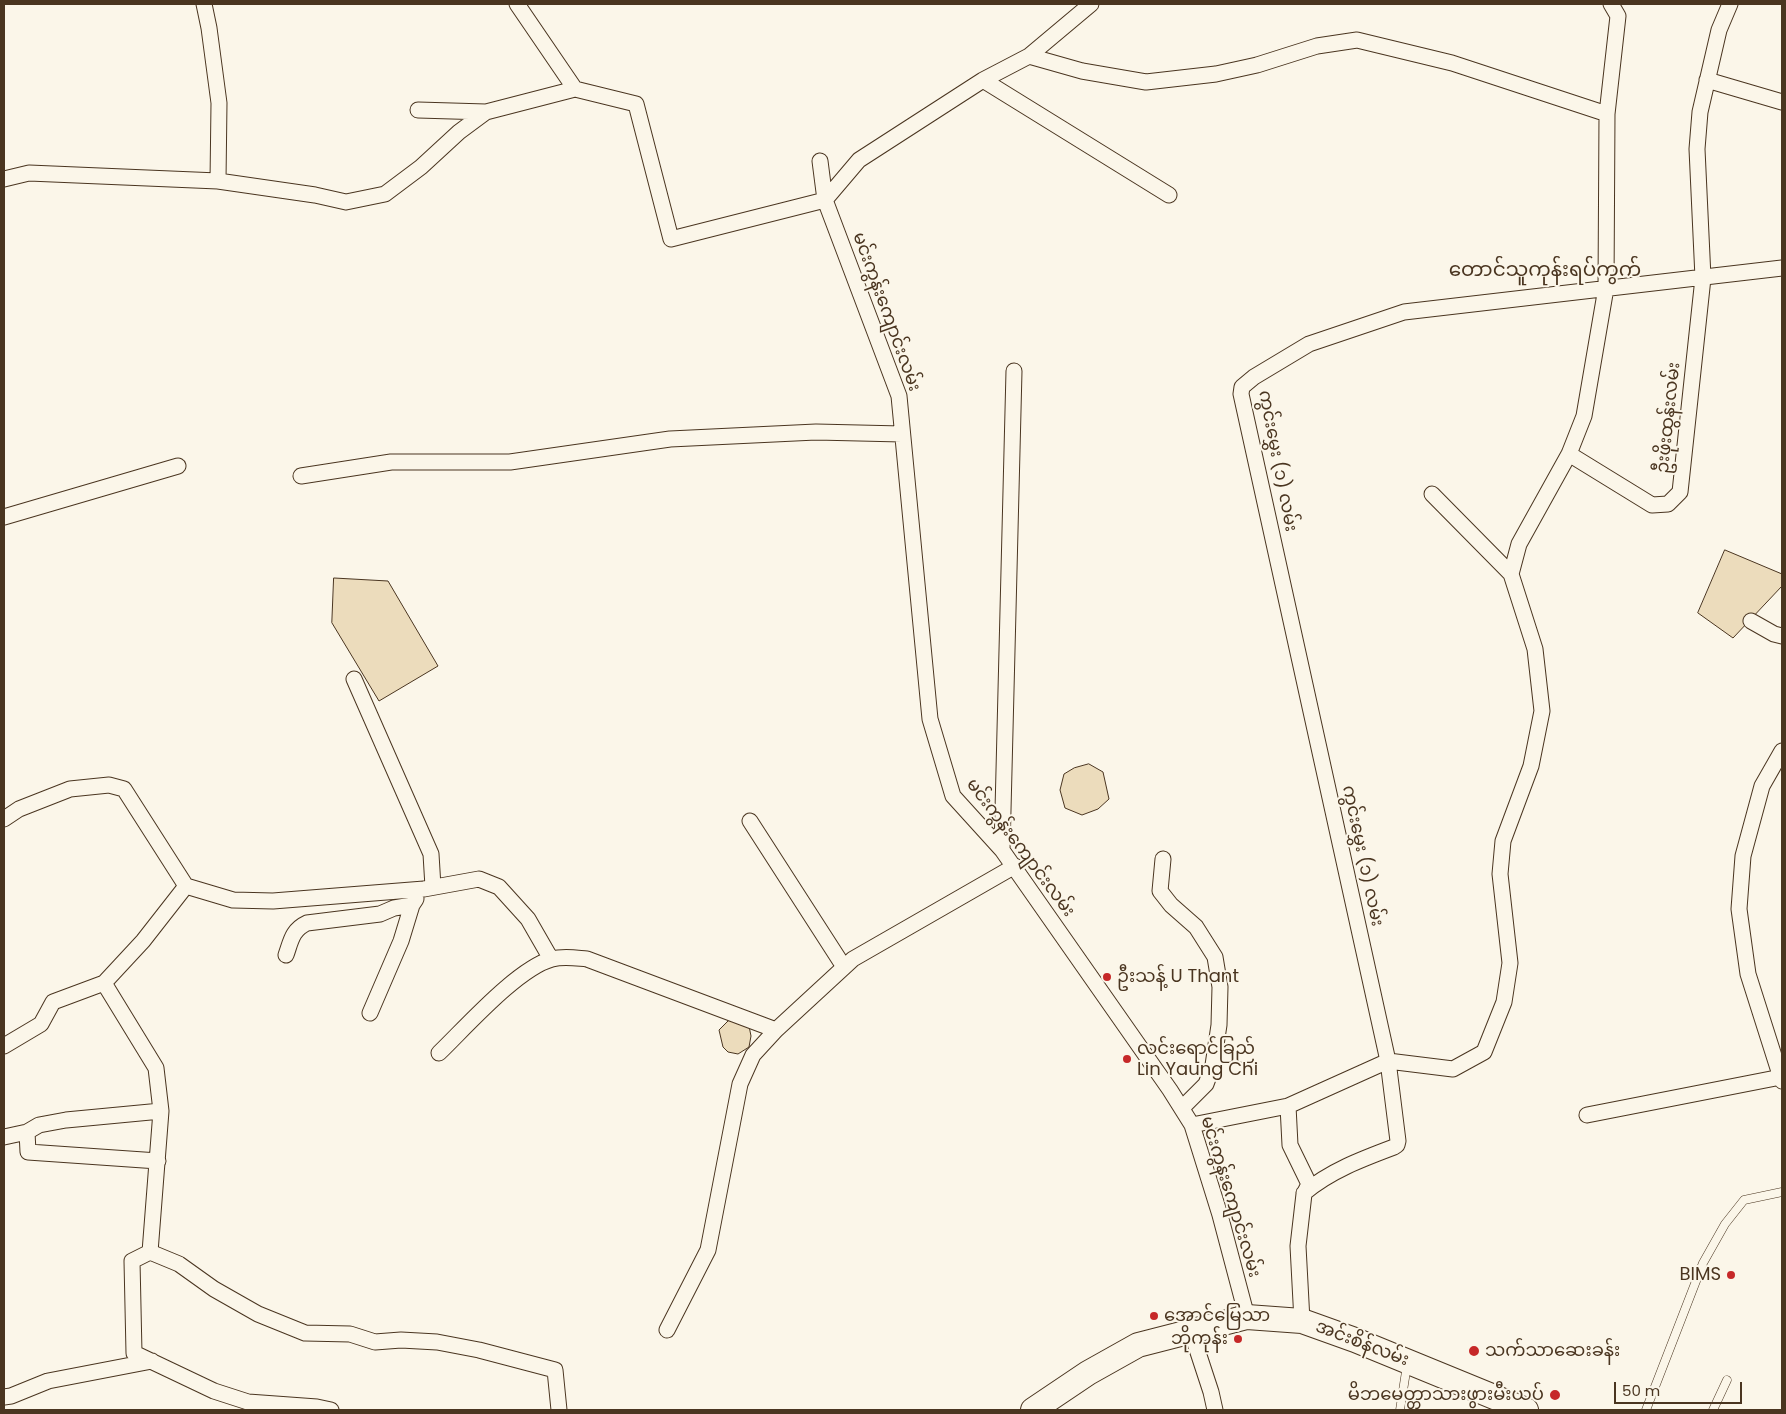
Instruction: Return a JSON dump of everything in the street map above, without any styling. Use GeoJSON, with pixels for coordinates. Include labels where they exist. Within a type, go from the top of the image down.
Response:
{"type":"FeatureCollection","features":[{"type":"Feature","properties":{"kind":"main road","name":"အင်းစိန်လမ်း"},"geometry":{"type":"LineString","coordinates":[[1033,1410],[1088,1373],[1138,1344],[1247,1317],[1302,1321],[1355,1340],[1526,1410]]}},
{"type":"Feature","properties":{"kind":"street"},"geometry":{"type":"LineString","coordinates":[[204,4],[219,104],[218,181]]}},
{"type":"Feature","properties":{"kind":"street"},"geometry":{"type":"LineString","coordinates":[[517,4],[575,89]]}},
{"type":"Feature","properties":{"kind":"street"},"geometry":{"type":"LineString","coordinates":[[418,110],[486,112],[575,89],[636,104],[671,239],[826,200],[859,160],[983,80],[1029,56],[1091,4]]}},
{"type":"Feature","properties":{"kind":"street"},"geometry":{"type":"LineString","coordinates":[[1511,574],[1519,544],[1569,454],[1584,416],[1606,288],[1607,114],[1618,16],[1611,4]]}},
{"type":"Feature","properties":{"kind":"street","name":"ဦးဖိုးထွန်းလမ်း"},"geometry":{"type":"LineString","coordinates":[[1569,454],[1652,505],[1668,504],[1680,492],[1703,278],[1697,149],[1700,112],[1719,30],[1730,4]]}},
{"type":"Feature","properties":{"kind":"street"},"geometry":{"type":"LineString","coordinates":[[1029,56],[1082,71],[1146,82],[1216,74],[1257,65],[1317,46],[1357,40],[1452,63],[1607,114]]}},
{"type":"Feature","properties":{"kind":"street"},"geometry":{"type":"LineString","coordinates":[[983,80],[1169,195]]}},
{"type":"Feature","properties":{"kind":"street"},"geometry":{"type":"LineString","coordinates":[[1707,80],[1782,102]]}},
{"type":"Feature","properties":{"kind":"street"},"geometry":{"type":"LineString","coordinates":[[4,179],[29,172],[218,181],[315,195],[346,202],[385,194],[421,167],[459,132],[486,112]]}},
{"type":"Feature","properties":{"kind":"street","name":"မင်းကွန်းကျောင်းလမ်း"},"geometry":{"type":"LineString","coordinates":[[820,161],[826,200],[899,396],[930,719],[953,796],[1014,866],[1192,1125],[1220,1215],[1247,1317]]}},
{"type":"Feature","properties":{"kind":"street","name":"ကွင်းမွှေး (၁) လမ်း"},"geometry":{"type":"LineString","coordinates":[[1388,1061],[1241,394],[1242,387],[1254,377],[1309,344],[1404,312],[1782,268]]}},
{"type":"Feature","properties":{"kind":"street"},"geometry":{"type":"LineString","coordinates":[[1002,850],[1014,371]]}},
{"type":"Feature","properties":{"kind":"street"},"geometry":{"type":"LineString","coordinates":[[301,476],[391,462],[510,462],[670,439],[816,432],[902,434]]}},
{"type":"Feature","properties":{"kind":"street"},"geometry":{"type":"LineString","coordinates":[[4,517],[178,466]]}},
{"type":"Feature","properties":{"kind":"street"},"geometry":{"type":"LineString","coordinates":[[1192,1125],[1288,1106],[1388,1061],[1453,1069],[1484,1052],[1504,1002],[1510,963],[1500,874],[1503,841],[1531,766],[1542,711],[1535,649],[1511,574],[1432,494]]}},
{"type":"Feature","properties":{"kind":"street"},"geometry":{"type":"LineString","coordinates":[[1751,621],[1774,634],[1782,636]]}},
{"type":"Feature","properties":{"kind":"street"},"geometry":{"type":"LineString","coordinates":[[354,679],[432,854],[428,888],[412,904],[401,941],[370,1013]]}},
{"type":"Feature","properties":{"kind":"street"},"geometry":{"type":"LineString","coordinates":[[1587,1115],[1782,1079],[1748,974],[1739,909],[1743,856],[1762,786],[1782,751]]}},
{"type":"Feature","properties":{"kind":"street"},"geometry":{"type":"LineString","coordinates":[[4,819],[19,810],[70,789],[109,785],[124,789],[186,886],[233,900],[273,901],[428,888],[479,879],[499,887],[528,920],[551,959]]}},
{"type":"Feature","properties":{"kind":"street"},"geometry":{"type":"LineString","coordinates":[[750,821],[844,967]]}},
{"type":"Feature","properties":{"kind":"street"},"geometry":{"type":"LineString","coordinates":[[1162,859],[1160,891],[1171,906],[1196,927],[1215,957],[1220,987],[1219,1025],[1213,1065],[1206,1084],[1182,1108]]}},
{"type":"Feature","properties":{"kind":"street"},"geometry":{"type":"LineString","coordinates":[[666,1330],[708,1250],[740,1084],[753,1056],[776,1030],[853,959],[1014,866]]}},
{"type":"Feature","properties":{"kind":"street"},"geometry":{"type":"LineString","coordinates":[[4,1046],[41,1024],[53,1002],[104,983],[143,941],[186,886]]}},
{"type":"Feature","properties":{"kind":"street"},"geometry":{"type":"LineString","coordinates":[[286,955],[294,932],[298,927],[307,923],[380,914],[394,908],[412,904]]}},
{"type":"Feature","properties":{"kind":"street"},"geometry":{"type":"LineString","coordinates":[[439,1053],[513,982],[551,959],[566,957],[587,959],[776,1030]]}},
{"type":"Feature","properties":{"kind":"street"},"geometry":{"type":"LineString","coordinates":[[104,983],[156,1068],[161,1111],[150,1252]]}},
{"type":"Feature","properties":{"kind":"street"},"geometry":{"type":"LineString","coordinates":[[1304,1194],[1319,1181],[1367,1157],[1397,1145],[1388,1061]]}},
{"type":"Feature","properties":{"kind":"street"},"geometry":{"type":"LineString","coordinates":[[1288,1106],[1290,1145],[1309,1184],[1304,1194],[1298,1246],[1302,1321]]}},
{"type":"Feature","properties":{"kind":"street"},"geometry":{"type":"LineString","coordinates":[[4,1138],[27,1132],[39,1125],[66,1120],[161,1111]]}},
{"type":"Feature","properties":{"kind":"street"},"geometry":{"type":"LineString","coordinates":[[27,1132],[28,1152],[158,1161]]}},
{"type":"Feature","properties":{"kind":"street"},"geometry":{"type":"LineString","coordinates":[[331,1410],[317,1407],[248,1402],[214,1391],[134,1353],[132,1261],[150,1252],[179,1264],[214,1289],[258,1314],[305,1333],[350,1334],[375,1342],[401,1340],[437,1342],[479,1350],[555,1370],[559,1410]]}},
{"type":"Feature","properties":{"kind":"street"},"geometry":{"type":"LineString","coordinates":[[1191,1331],[1215,1410]]}},
{"type":"Feature","properties":{"kind":"street"},"geometry":{"type":"LineString","coordinates":[[4,1397],[48,1381],[152,1361]]}},
{"type":"Feature","properties":{"kind":"lane"},"geometry":{"type":"LineString","coordinates":[[1646,1410],[1702,1263],[1725,1224],[1744,1200],[1782,1192]]}},
{"type":"Feature","properties":{"kind":"lane"},"geometry":{"type":"LineString","coordinates":[[1400,1410],[1407,1362]]}},
{"type":"Feature","properties":{"kind":"lane"},"geometry":{"type":"LineString","coordinates":[[1714,1410],[1727,1380]]}},
{"type":"Feature","properties":{"kind":"building"},"geometry":{"type":"Polygon","coordinates":[[[1725,550],[1782,574],[1782,586],[1733,638],[1698,613],[1725,550]]]}},
{"type":"Feature","properties":{"kind":"building"},"geometry":{"type":"Polygon","coordinates":[[[334,578],[388,581],[438,666],[379,701],[332,623],[334,578]]]}},
{"type":"Feature","properties":{"kind":"building"},"geometry":{"type":"Polygon","coordinates":[[[1089,764],[1103,772],[1109,799],[1098,809],[1082,815],[1065,808],[1060,790],[1064,774],[1074,768],[1089,764]]]}},
{"type":"Feature","properties":{"kind":"building"},"geometry":{"type":"Polygon","coordinates":[[[739,1020],[749,1026],[751,1036],[749,1047],[738,1054],[728,1052],[723,1047],[719,1030],[728,1021],[739,1020]]]}},
{"type":"Feature","properties":{"kind":"place","name":"ဦးသန့် U Thant"},"geometry":{"type":"Point","coordinates":[1107,977]}},
{"type":"Feature","properties":{"kind":"place","name":"လင်းရောင်ခြည် Lin Yaung Chi"},"geometry":{"type":"Point","coordinates":[1127,1059]}},
{"type":"Feature","properties":{"kind":"place","name":"BIMS"},"geometry":{"type":"Point","coordinates":[1731,1275]}},
{"type":"Feature","properties":{"kind":"place","name":"အောင်မြေသာ"},"geometry":{"type":"Point","coordinates":[1154,1316]}},
{"type":"Feature","properties":{"kind":"place","name":"ဘိုကုန်း"},"geometry":{"type":"Point","coordinates":[1238,1339]}},
{"type":"Feature","properties":{"kind":"place","name":"သက်သာဆေးခန်း"},"geometry":{"type":"Point","coordinates":[1474,1351]}},
{"type":"Feature","properties":{"kind":"place","name":"မိဘမေတ္တာသားဖွားမီးယပ်"},"geometry":{"type":"Point","coordinates":[1555,1395]}},
{"type":"Feature","properties":{"kind":"district","name":"တောင်သူကုန်းရပ်ကွက်"},"geometry":{"type":"Point","coordinates":[1545,271]}}]}
